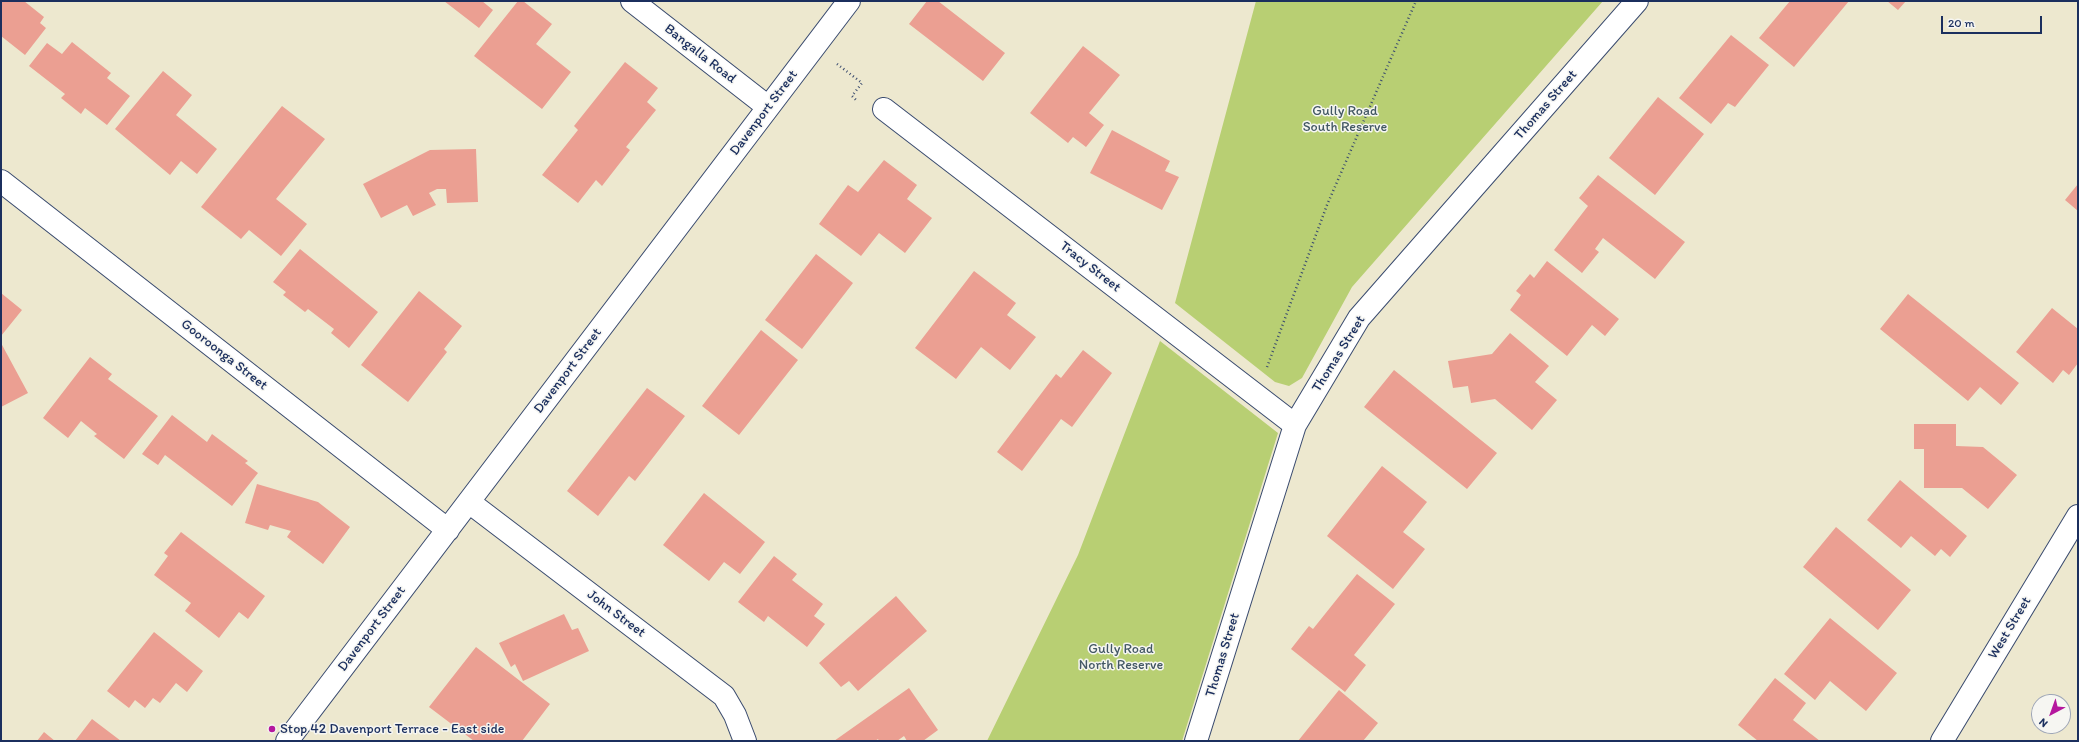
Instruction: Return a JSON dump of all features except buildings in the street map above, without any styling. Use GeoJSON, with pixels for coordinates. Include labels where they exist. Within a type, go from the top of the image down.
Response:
{"type":"FeatureCollection","features":[{"type":"Feature","properties":{"kind":"street","name":"Bangalla Road"},"geometry":{"type":"LineString","coordinates":[[632,1],[768,107]]}},
{"type":"Feature","properties":{"kind":"street","name":"Davenport Street"},"geometry":{"type":"LineString","coordinates":[[287,741],[849,1]]}},
{"type":"Feature","properties":{"kind":"street","name":"Thomas Street"},"geometry":{"type":"LineString","coordinates":[[1196,741],[1295,425],[1359,318],[1637,1]]}},
{"type":"Feature","properties":{"kind":"street","name":"Tracy Street"},"geometry":{"type":"LineString","coordinates":[[884,109],[1295,425]]}},
{"type":"Feature","properties":{"kind":"street","name":"Gooroonga Street"},"geometry":{"type":"LineString","coordinates":[[1,181],[448,530]]}},
{"type":"Feature","properties":{"kind":"street","name":"John Street"},"geometry":{"type":"LineString","coordinates":[[469,502],[724,696],[735,715],[745,741]]}},
{"type":"Feature","properties":{"kind":"street","name":"West Street"},"geometry":{"type":"LineString","coordinates":[[1942,741],[2078,516]]}},
{"type":"Feature","properties":{"kind":"path"},"geometry":{"type":"LineString","coordinates":[[1262,400],[1267,368],[1327,205],[1416,1]]}},
{"type":"Feature","properties":{"kind":"path"},"geometry":{"type":"LineString","coordinates":[[814,46],[862,83],[852,96],[871,112],[884,109]]}},
{"type":"Feature","properties":{"kind":"green space","name":"Gully Road South Reserve"},"geometry":{"type":"Polygon","coordinates":[[[1256,1],[1603,1],[1352,287],[1302,378],[1289,386],[1275,382],[1175,303],[1256,1]]]}},
{"type":"Feature","properties":{"kind":"green space","name":"Gully Road North Reserve"},"geometry":{"type":"Polygon","coordinates":[[[1160,341],[1278,433],[1182,741],[987,741],[1078,555],[1160,341]]]}},
{"type":"Feature","properties":{"kind":"place","name":"Stop 42 Davenport Terrace - East side"},"geometry":{"type":"Point","coordinates":[272,729]}}]}
